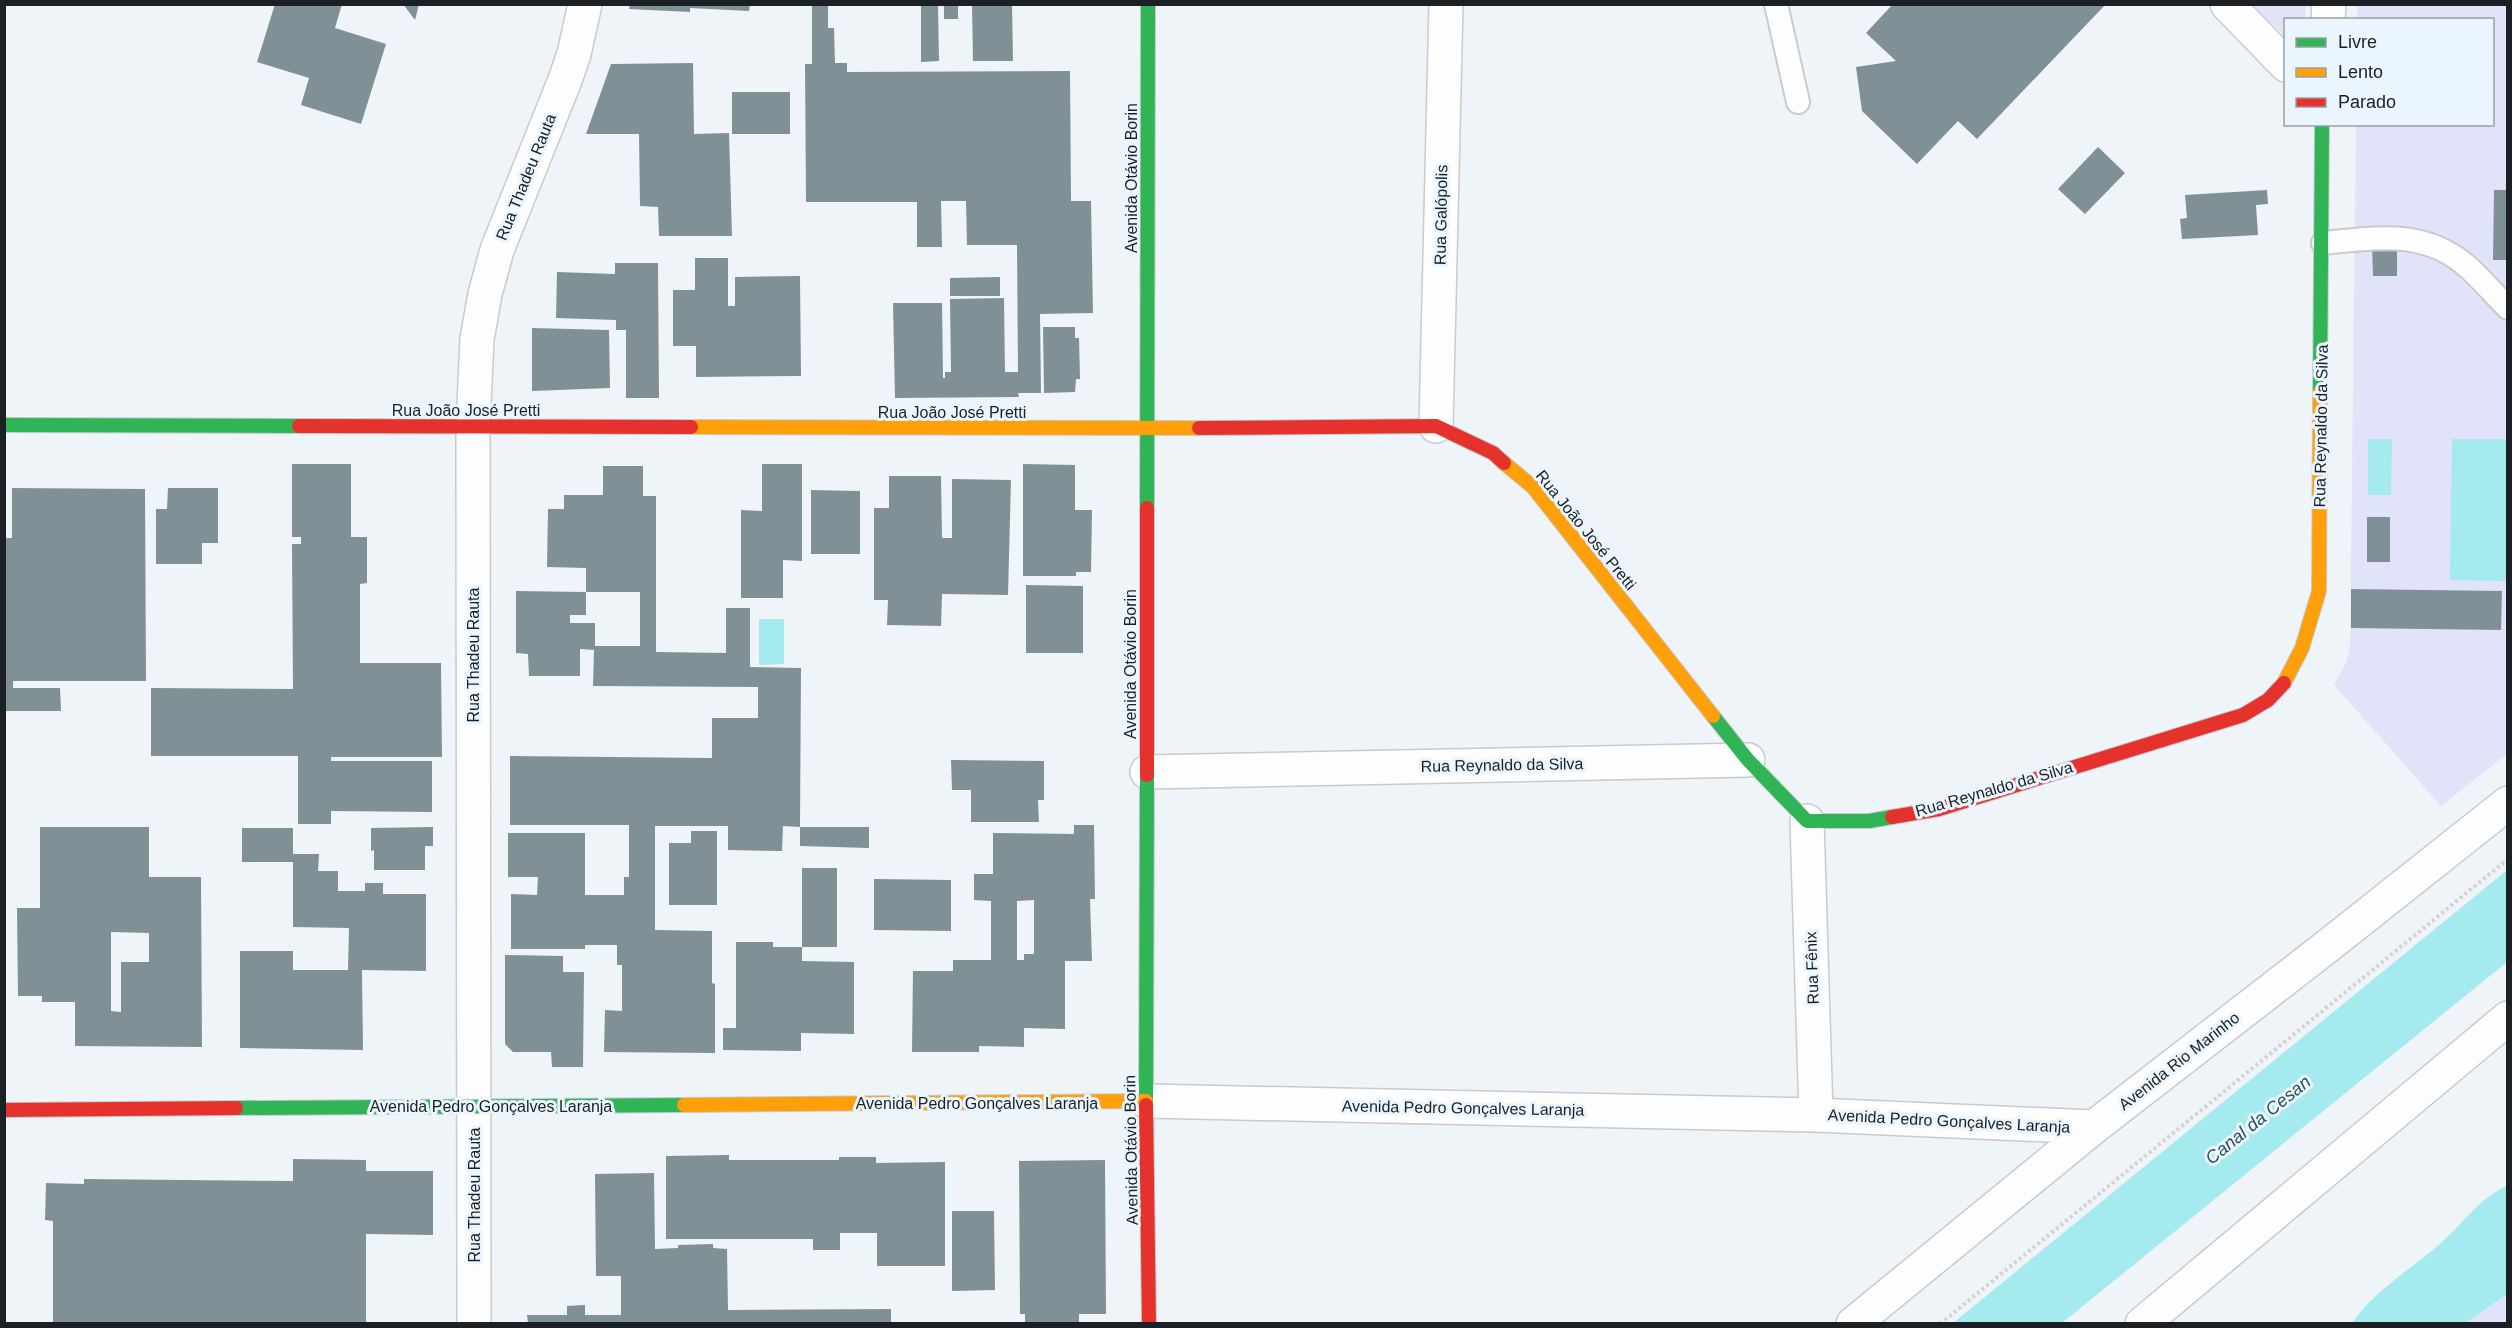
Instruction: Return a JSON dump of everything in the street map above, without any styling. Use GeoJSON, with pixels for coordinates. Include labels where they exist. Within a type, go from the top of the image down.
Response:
{"type":"FeatureCollection","features":[{"type":"Feature","properties":{"kind":"street","name":"Rua Thadeu Rauta"},"geometry":{"type":"LineString","coordinates":[[474,1323],[472,427],[477,339],[485,294],[497,250],[571,62],[585,4]]}},
{"type":"Feature","properties":{"kind":"street","name":"Avenida Otávio Borin"},"geometry":{"type":"LineString","coordinates":[[1148,4],[1146,1101],[1149,1323]]}},
{"type":"Feature","properties":{"kind":"street","name":"Rua Galópolis"},"geometry":{"type":"LineString","coordinates":[[1436,426],[1446,4]]}},
{"type":"Feature","properties":{"kind":"street"},"geometry":{"type":"LineString","coordinates":[[2227,4],[2284,63]]}},
{"type":"Feature","properties":{"kind":"street","name":"Rua Reynaldo da Silva"},"geometry":{"type":"LineString","coordinates":[[1807,821],[1869,821],[1938,808],[2243,715],[2271,698],[2293,669],[2308,633],[2319,591],[2322,126]]}},
{"type":"Feature","properties":{"kind":"street","name":"Rua João José Pretti"},"geometry":{"type":"LineString","coordinates":[[4,425],[1146,429],[1436,426],[1493,453],[1533,487],[1748,760]]}},
{"type":"Feature","properties":{"kind":"street"},"geometry":{"type":"LineString","coordinates":[[1748,760],[1807,821]]}},
{"type":"Feature","properties":{"kind":"street","name":"Rua Reynaldo da Silva"},"geometry":{"type":"LineString","coordinates":[[1147,772],[1748,760]]}},
{"type":"Feature","properties":{"kind":"street","name":"Avenida Rio Marinho"},"geometry":{"type":"LineString","coordinates":[[1853,1323],[2094,1127],[2320,953],[2508,803]]}},
{"type":"Feature","properties":{"kind":"street","name":"Rua Fênix"},"geometry":{"type":"LineString","coordinates":[[1807,821],[1816,1114]]}},
{"type":"Feature","properties":{"kind":"street"},"geometry":{"type":"LineString","coordinates":[[2142,1323],[2508,1018]]}},
{"type":"Feature","properties":{"kind":"street","name":"Avenida Pedro Gonçalves Laranja"},"geometry":{"type":"LineString","coordinates":[[4,1110],[1146,1101],[1816,1114],[2094,1127]]}},
{"type":"Feature","properties":{"kind":"lane"},"geometry":{"type":"LineString","coordinates":[[1776,4],[1798,102]]}},
{"type":"Feature","properties":{"kind":"lane"},"geometry":{"type":"LineString","coordinates":[[2323,243],[2386,237],[2407,238],[2427,243],[2448,253],[2468,267],[2508,308]]}},
{"type":"Feature","properties":{"kind":"path"},"geometry":{"type":"LineString","coordinates":[[1940,1323],[2508,859]]}},
{"type":"Feature","properties":{"kind":"shaded area"},"geometry":{"type":"Polygon","coordinates":[[[2252,5],[2306,5],[2305,18],[2284,18],[2284,35],[2252,5]]]}},
{"type":"Feature","properties":{"kind":"shaded area"},"geometry":{"type":"Polygon","coordinates":[[[2357,5],[2507,5],[2507,754],[2441,806],[2334,685],[2346,663],[2350,646],[2356,126],[2494,126],[2494,18],[2357,18],[2357,5]]]}},
{"type":"Feature","properties":{"kind":"shaded area"},"geometry":{"type":"Polygon","coordinates":[[[2507,1294],[2507,1323],[2466,1323],[2507,1294]]]}},
{"type":"Feature","properties":{"kind":"water"},"geometry":{"type":"Polygon","coordinates":[[[2368,439],[2392,439],[2391,495],[2368,495],[2368,439]]]}},
{"type":"Feature","properties":{"kind":"water"},"geometry":{"type":"Polygon","coordinates":[[[2452,439],[2507,439],[2507,581],[2450,580],[2452,439]]]}},
{"type":"Feature","properties":{"kind":"water"},"geometry":{"type":"Polygon","coordinates":[[[759,619],[784,619],[784,664],[759,665],[759,619]]]}},
{"type":"Feature","properties":{"kind":"water","name":"Canal da Cesan"},"geometry":{"type":"Polygon","coordinates":[[[2507,870],[2507,962],[2062,1323],[1953,1323],[2507,870]]]}},
{"type":"Feature","properties":{"kind":"water"},"geometry":{"type":"Polygon","coordinates":[[[2507,1186],[2507,1294],[2466,1323],[2352,1323],[2382,1290],[2449,1236],[2488,1197],[2507,1186]]]}},
{"type":"Feature","properties":{"kind":"building"},"geometry":{"type":"Polygon","coordinates":[[[275,4],[342,4],[335,28],[386,44],[361,124],[301,105],[309,78],[257,62],[275,4]]]}},
{"type":"Feature","properties":{"kind":"building"},"geometry":{"type":"Polygon","coordinates":[[[403,4],[419,4],[415,20],[403,4]]]}},
{"type":"Feature","properties":{"kind":"building"},"geometry":{"type":"Polygon","coordinates":[[[630,4],[750,4],[749,11],[690,8],[690,12],[629,9],[630,4]]]}},
{"type":"Feature","properties":{"kind":"building"},"geometry":{"type":"Polygon","coordinates":[[[812,4],[828,4],[828,28],[834,28],[835,63],[847,63],[847,72],[1070,71],[1071,201],[1091,201],[1093,313],[1040,314],[1041,393],[1018,393],[1019,397],[895,398],[893,303],[942,303],[943,378],[945,378],[945,372],[951,372],[950,299],[1004,298],[1005,372],[1018,372],[1017,245],[967,245],[966,201],[941,201],[942,247],[917,247],[917,202],[806,202],[805,64],[812,64],[812,4]]]}},
{"type":"Feature","properties":{"kind":"building"},"geometry":{"type":"Polygon","coordinates":[[[921,4],[938,4],[939,61],[921,62],[921,4]]]}},
{"type":"Feature","properties":{"kind":"building"},"geometry":{"type":"Polygon","coordinates":[[[944,4],[958,4],[958,19],[944,19],[944,4]]]}},
{"type":"Feature","properties":{"kind":"building"},"geometry":{"type":"Polygon","coordinates":[[[972,4],[1012,4],[1013,61],[973,61],[972,4]]]}},
{"type":"Feature","properties":{"kind":"building"},"geometry":{"type":"Polygon","coordinates":[[[1893,4],[2106,4],[1977,139],[1958,121],[1917,164],[1862,111],[1856,67],[1896,61],[1866,33],[1893,4]]]}},
{"type":"Feature","properties":{"kind":"building"},"geometry":{"type":"Polygon","coordinates":[[[693,63],[694,134],[729,133],[732,236],[659,236],[658,207],[640,206],[639,134],[586,134],[611,64],[693,63]]]}},
{"type":"Feature","properties":{"kind":"building"},"geometry":{"type":"Polygon","coordinates":[[[732,92],[790,92],[790,134],[732,134],[732,92]]]}},
{"type":"Feature","properties":{"kind":"building"},"geometry":{"type":"Polygon","coordinates":[[[2098,147],[2125,173],[2085,214],[2058,189],[2098,147]]]}},
{"type":"Feature","properties":{"kind":"building"},"geometry":{"type":"Polygon","coordinates":[[[2267,190],[2268,204],[2256,205],[2258,235],[2182,239],[2180,219],[2187,218],[2185,195],[2267,190]]]}},
{"type":"Feature","properties":{"kind":"building"},"geometry":{"type":"Polygon","coordinates":[[[2494,190],[2508,190],[2508,260],[2493,260],[2494,190]]]}},
{"type":"Feature","properties":{"kind":"building"},"geometry":{"type":"Polygon","coordinates":[[[2372,246],[2397,246],[2397,276],[2373,276],[2372,246]]]}},
{"type":"Feature","properties":{"kind":"building"},"geometry":{"type":"Polygon","coordinates":[[[695,258],[728,258],[728,306],[735,306],[735,277],[800,276],[801,376],[696,377],[696,346],[673,346],[673,290],[695,290],[695,258]]]}},
{"type":"Feature","properties":{"kind":"building"},"geometry":{"type":"Polygon","coordinates":[[[615,263],[658,263],[659,398],[626,398],[626,330],[616,330],[616,320],[556,318],[557,272],[615,274],[615,263]]]}},
{"type":"Feature","properties":{"kind":"building"},"geometry":{"type":"Polygon","coordinates":[[[1000,277],[1000,296],[950,296],[950,278],[1000,277]]]}},
{"type":"Feature","properties":{"kind":"building"},"geometry":{"type":"Polygon","coordinates":[[[1043,327],[1075,327],[1075,338],[1079,338],[1080,379],[1076,379],[1075,392],[1044,393],[1043,327]]]}},
{"type":"Feature","properties":{"kind":"building"},"geometry":{"type":"Polygon","coordinates":[[[532,328],[609,330],[610,388],[532,391],[532,328]]]}},
{"type":"Feature","properties":{"kind":"building"},"geometry":{"type":"Polygon","coordinates":[[[292,464],[351,464],[351,537],[367,537],[367,583],[360,584],[360,663],[441,663],[442,757],[331,757],[331,761],[432,761],[432,812],[331,811],[331,824],[298,824],[298,756],[151,756],[151,688],[293,689],[292,544],[301,544],[301,537],[292,537],[292,464]]]}},
{"type":"Feature","properties":{"kind":"building"},"geometry":{"type":"Polygon","coordinates":[[[762,464],[802,464],[802,561],[783,560],[783,598],[741,598],[741,510],[762,511],[762,464]]]}},
{"type":"Feature","properties":{"kind":"building"},"geometry":{"type":"Polygon","coordinates":[[[1023,464],[1075,465],[1075,510],[1092,510],[1091,572],[1076,572],[1076,576],[1023,576],[1023,464]]]}},
{"type":"Feature","properties":{"kind":"building"},"geometry":{"type":"Polygon","coordinates":[[[603,466],[643,466],[643,496],[656,496],[656,652],[726,653],[726,608],[750,608],[750,667],[801,668],[800,827],[783,826],[782,851],[728,850],[728,826],[655,826],[655,930],[712,931],[715,1053],[604,1052],[605,1010],[622,1011],[622,965],[617,965],[617,945],[585,945],[585,949],[511,949],[511,894],[537,895],[538,877],[508,877],[508,833],[585,833],[585,895],[624,895],[624,877],[629,877],[629,825],[510,825],[510,756],[712,758],[712,718],[758,718],[758,687],[593,686],[594,650],[580,649],[580,676],[529,676],[528,654],[516,653],[516,591],[586,592],[586,568],[547,567],[548,509],[564,509],[564,495],[603,495],[603,466]],[[586,592],[586,615],[570,615],[570,623],[595,623],[595,646],[640,646],[640,592],[586,592]]]}},
{"type":"Feature","properties":{"kind":"building"},"geometry":{"type":"Polygon","coordinates":[[[889,476],[941,476],[942,538],[952,538],[952,479],[1011,480],[1008,595],[942,594],[941,626],[887,625],[888,600],[874,600],[874,508],[889,508],[889,476]]]}},
{"type":"Feature","properties":{"kind":"building"},"geometry":{"type":"Polygon","coordinates":[[[12,488],[145,489],[146,681],[13,681],[13,688],[60,688],[61,711],[4,711],[4,538],[12,538],[12,488]]]}},
{"type":"Feature","properties":{"kind":"building"},"geometry":{"type":"Polygon","coordinates":[[[168,488],[218,488],[218,543],[202,543],[202,564],[156,564],[156,509],[167,509],[168,488]]]}},
{"type":"Feature","properties":{"kind":"building"},"geometry":{"type":"Polygon","coordinates":[[[811,490],[860,491],[860,554],[811,554],[811,490]]]}},
{"type":"Feature","properties":{"kind":"building"},"geometry":{"type":"Polygon","coordinates":[[[2367,517],[2390,517],[2390,562],[2367,562],[2367,517]]]}},
{"type":"Feature","properties":{"kind":"building"},"geometry":{"type":"Polygon","coordinates":[[[1026,585],[1083,586],[1083,653],[1026,653],[1026,585]]]}},
{"type":"Feature","properties":{"kind":"building"},"geometry":{"type":"Polygon","coordinates":[[[2351,589],[2502,591],[2501,630],[2351,628],[2351,589]]]}},
{"type":"Feature","properties":{"kind":"building"},"geometry":{"type":"Polygon","coordinates":[[[951,760],[1044,761],[1044,800],[1038,800],[1039,822],[971,822],[971,790],[952,790],[951,760]]]}},
{"type":"Feature","properties":{"kind":"building"},"geometry":{"type":"Polygon","coordinates":[[[1074,825],[1094,825],[1095,899],[1090,899],[1092,961],[1065,961],[1065,1029],[1024,1028],[1024,1047],[979,1046],[979,1052],[912,1052],[913,971],[953,971],[953,960],[991,960],[991,901],[974,900],[974,874],[993,874],[993,833],[1074,834],[1074,825]],[[1034,900],[1017,901],[1017,960],[1024,960],[1024,954],[1034,954],[1034,900]]]}},
{"type":"Feature","properties":{"kind":"building"},"geometry":{"type":"Polygon","coordinates":[[[40,827],[149,827],[149,877],[201,877],[202,1047],[75,1046],[75,1002],[42,1002],[42,996],[18,996],[17,908],[40,908],[40,827]],[[111,932],[111,1011],[121,1012],[121,962],[149,962],[149,933],[111,932]]]}},
{"type":"Feature","properties":{"kind":"building"},"geometry":{"type":"Polygon","coordinates":[[[433,827],[433,846],[425,846],[425,870],[374,870],[371,828],[433,827]]]}},
{"type":"Feature","properties":{"kind":"building"},"geometry":{"type":"Polygon","coordinates":[[[800,827],[869,827],[869,848],[800,846],[800,827]]]}},
{"type":"Feature","properties":{"kind":"building"},"geometry":{"type":"Polygon","coordinates":[[[242,828],[293,828],[293,854],[319,854],[318,871],[338,871],[338,891],[365,891],[365,883],[383,883],[383,894],[426,894],[426,971],[362,970],[363,1050],[240,1048],[240,951],[293,951],[293,970],[348,970],[349,928],[293,927],[293,862],[242,862],[242,828]]]}},
{"type":"Feature","properties":{"kind":"building"},"geometry":{"type":"Polygon","coordinates":[[[691,831],[717,831],[717,905],[669,905],[669,843],[691,843],[691,831]]]}},
{"type":"Feature","properties":{"kind":"building"},"geometry":{"type":"Polygon","coordinates":[[[802,868],[837,868],[837,947],[802,947],[802,868]]]}},
{"type":"Feature","properties":{"kind":"building"},"geometry":{"type":"Polygon","coordinates":[[[874,879],[951,880],[951,931],[874,930],[874,879]]]}},
{"type":"Feature","properties":{"kind":"building"},"geometry":{"type":"Polygon","coordinates":[[[736,942],[773,942],[773,947],[802,947],[802,961],[854,962],[854,1034],[801,1033],[801,1051],[723,1050],[723,1028],[736,1028],[736,942]]]}},
{"type":"Feature","properties":{"kind":"building"},"geometry":{"type":"Polygon","coordinates":[[[505,955],[563,956],[563,972],[584,972],[583,1067],[552,1067],[551,1052],[513,1052],[505,1044],[505,955]]]}},
{"type":"Feature","properties":{"kind":"building"},"geometry":{"type":"Polygon","coordinates":[[[729,1155],[729,1160],[839,1160],[839,1157],[876,1157],[876,1163],[945,1162],[945,1266],[877,1266],[877,1233],[840,1233],[840,1250],[813,1250],[813,1239],[666,1239],[666,1156],[729,1155]]]}},
{"type":"Feature","properties":{"kind":"building"},"geometry":{"type":"Polygon","coordinates":[[[293,1159],[366,1160],[366,1171],[433,1171],[433,1235],[366,1234],[366,1323],[53,1323],[53,1221],[45,1220],[46,1183],[84,1184],[84,1179],[293,1181],[293,1159]]]}},
{"type":"Feature","properties":{"kind":"building"},"geometry":{"type":"Polygon","coordinates":[[[1105,1160],[1106,1314],[1079,1314],[1079,1323],[1025,1323],[1025,1314],[1020,1314],[1019,1161],[1105,1160]]]}},
{"type":"Feature","properties":{"kind":"building"},"geometry":{"type":"Polygon","coordinates":[[[654,1173],[655,1249],[678,1248],[678,1245],[713,1244],[713,1248],[727,1249],[728,1310],[891,1309],[891,1323],[528,1323],[527,1315],[567,1315],[567,1306],[585,1305],[585,1315],[621,1315],[621,1276],[596,1276],[595,1174],[654,1173]]]}},
{"type":"Feature","properties":{"kind":"building"},"geometry":{"type":"Polygon","coordinates":[[[952,1211],[994,1211],[995,1290],[952,1291],[952,1211]]]}},
{"type":"Feature","properties":{"kind":"traffic: fast"},"geometry":{"type":"LineString","coordinates":[[1147,508],[1148,4]]}},
{"type":"Feature","properties":{"kind":"traffic: fast"},"geometry":{"type":"LineString","coordinates":[[2320,392],[2322,126]]}},
{"type":"Feature","properties":{"kind":"traffic: fast"},"geometry":{"type":"LineString","coordinates":[[4,425],[299,426]]}},
{"type":"Feature","properties":{"kind":"traffic: fast"},"geometry":{"type":"LineString","coordinates":[[1713,716],[1748,760],[1807,821],[1869,821],[1892,817]]}},
{"type":"Feature","properties":{"kind":"traffic: fast"},"geometry":{"type":"LineString","coordinates":[[1146,1105],[1147,775]]}},
{"type":"Feature","properties":{"kind":"traffic: fast"},"geometry":{"type":"LineString","coordinates":[[236,1108],[684,1105]]}},
{"type":"Feature","properties":{"kind":"traffic: slow"},"geometry":{"type":"LineString","coordinates":[[2284,683],[2302,648],[2319,591],[2320,392]]}},
{"type":"Feature","properties":{"kind":"traffic: slow"},"geometry":{"type":"LineString","coordinates":[[691,427],[1199,428]]}},
{"type":"Feature","properties":{"kind":"traffic: slow"},"geometry":{"type":"LineString","coordinates":[[1504,463],[1533,487],[1713,716]]}},
{"type":"Feature","properties":{"kind":"traffic: slow"},"geometry":{"type":"LineString","coordinates":[[684,1105],[1146,1101]]}},
{"type":"Feature","properties":{"kind":"traffic: jam"},"geometry":{"type":"LineString","coordinates":[[299,426],[691,427]]}},
{"type":"Feature","properties":{"kind":"traffic: jam"},"geometry":{"type":"LineString","coordinates":[[1199,428],[1436,426],[1493,453],[1504,463]]}},
{"type":"Feature","properties":{"kind":"traffic: jam"},"geometry":{"type":"LineString","coordinates":[[1147,508],[1147,775]]}},
{"type":"Feature","properties":{"kind":"traffic: jam"},"geometry":{"type":"LineString","coordinates":[[1892,817],[1939,809],[2243,715],[2268,700],[2284,683]]}},
{"type":"Feature","properties":{"kind":"traffic: jam"},"geometry":{"type":"LineString","coordinates":[[1146,1105],[1149,1324]]}},
{"type":"Feature","properties":{"kind":"traffic: jam"},"geometry":{"type":"LineString","coordinates":[[4,1110],[236,1108]]}}]}
